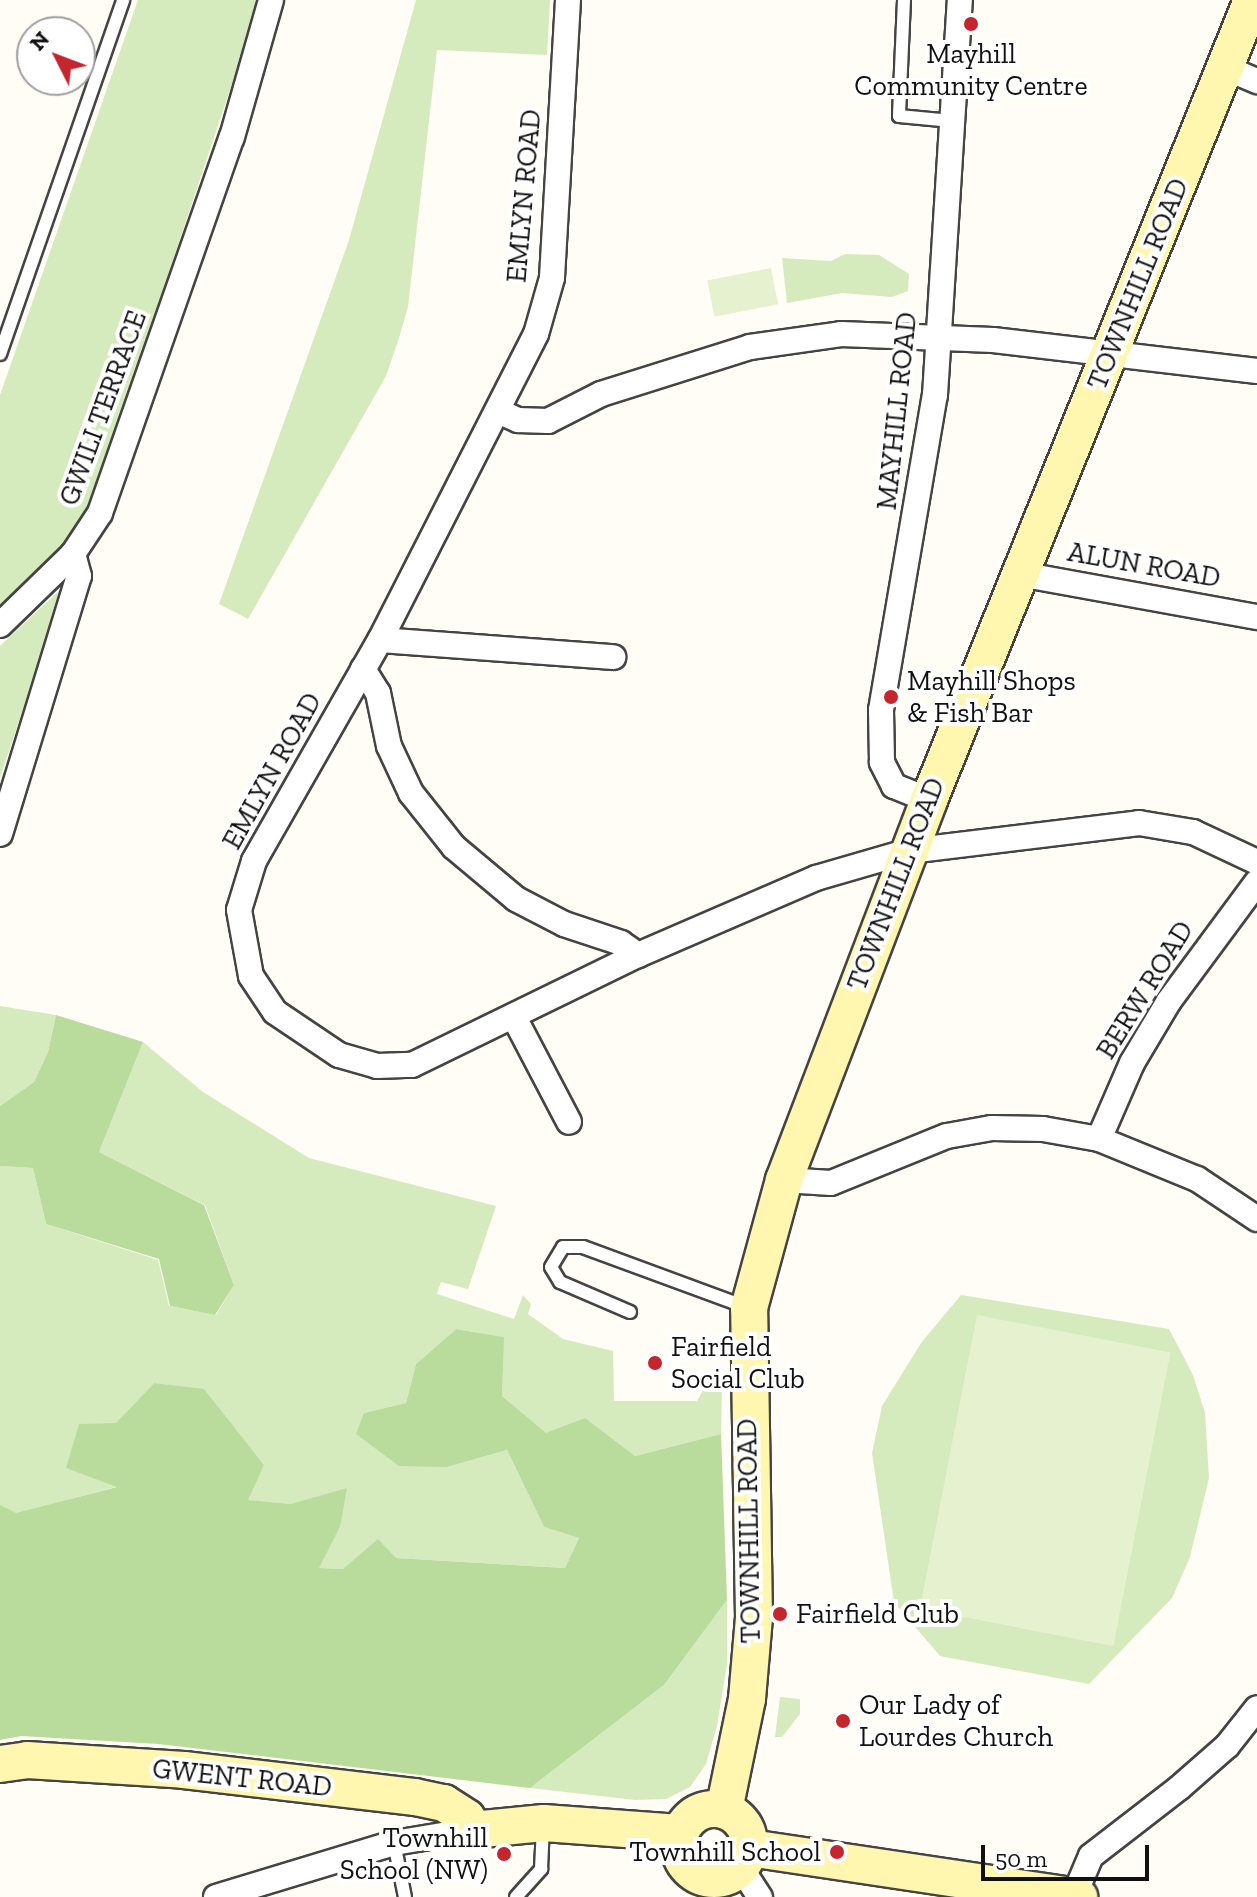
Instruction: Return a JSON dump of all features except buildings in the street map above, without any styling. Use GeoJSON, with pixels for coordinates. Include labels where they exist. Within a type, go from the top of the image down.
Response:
{"type":"FeatureCollection","features":[{"type":"Feature","properties":{"kind":"street","name":"GWILI TERRACE"},"geometry":{"type":"LineString","coordinates":[[0,625],[73,554],[100,513],[232,137],[271,0]]}},
{"type":"Feature","properties":{"kind":"street","name":"EMLYN ROAD"},"geometry":{"type":"LineString","coordinates":[[568,0],[552,278],[536,334],[500,412],[380,640],[254,861],[239,910],[251,976],[275,1012],[306,1036],[339,1055],[377,1066],[412,1065],[515,1019],[638,955],[816,878],[909,851],[1139,823],[1193,832],[1257,862]]}},
{"type":"Feature","properties":{"kind":"street","name":"MAYHILL ROAD"},"geometry":{"type":"LineString","coordinates":[[929,800],[894,786],[882,762],[881,710],[935,395],[960,0]]}},
{"type":"Feature","properties":{"kind":"street","name":"TOWNHILL ROAD"},"geometry":{"type":"LineString","coordinates":[[724,1810],[747,1699],[754,1618],[749,1308],[784,1180],[929,800],[1110,353],[1241,74],[1252,0]]}},
{"type":"Feature","properties":{"kind":"street"},"geometry":{"type":"LineString","coordinates":[[500,412],[518,420],[548,421],[601,394],[750,347],[841,334],[937,335],[1257,371]]}},
{"type":"Feature","properties":{"kind":"street"},"geometry":{"type":"LineString","coordinates":[[0,834],[79,576],[73,554]]}},
{"type":"Feature","properties":{"kind":"street","name":"ALUN ROAD"},"geometry":{"type":"LineString","coordinates":[[1020,574],[1257,617]]}},
{"type":"Feature","properties":{"kind":"street"},"geometry":{"type":"LineString","coordinates":[[380,640],[613,657]]}},
{"type":"Feature","properties":{"kind":"street"},"geometry":{"type":"LineString","coordinates":[[363,669],[378,693],[389,746],[411,793],[454,847],[516,899],[564,924],[621,943],[638,955]]}},
{"type":"Feature","properties":{"kind":"street","name":"BERW ROAD"},"geometry":{"type":"LineString","coordinates":[[1099,1139],[1132,1063],[1169,1001],[1257,882]]}},
{"type":"Feature","properties":{"kind":"street"},"geometry":{"type":"LineString","coordinates":[[515,1019],[569,1122]]}},
{"type":"Feature","properties":{"kind":"street"},"geometry":{"type":"LineString","coordinates":[[784,1180],[831,1183],[947,1136],[992,1128],[1099,1139],[1197,1179],[1257,1219]]}},
{"type":"Feature","properties":{"kind":"street"},"geometry":{"type":"LineString","coordinates":[[750,1871],[745,1826],[724,1810],[697,1813],[680,1833],[682,1859],[694,1887],[750,1871],[1076,1897],[1091,1856],[1208,1763],[1257,1708]]}},
{"type":"Feature","properties":{"kind":"street","name":"GWENT ROAD"},"geometry":{"type":"LineString","coordinates":[[0,1764],[27,1760],[184,1770],[415,1797],[444,1803],[467,1818],[472,1830]]}},
{"type":"Feature","properties":{"kind":"street"},"geometry":{"type":"LineString","coordinates":[[216,1897],[394,1843],[472,1830],[544,1823],[680,1833]]}},
{"type":"Feature","properties":{"kind":"lane"},"geometry":{"type":"LineString","coordinates":[[0,354],[123,0]]}},
{"type":"Feature","properties":{"kind":"lane"},"geometry":{"type":"LineString","coordinates":[[904,0],[899,116],[952,121]]}},
{"type":"Feature","properties":{"kind":"lane"},"geometry":{"type":"LineString","coordinates":[[630,1312],[560,1282],[551,1267],[563,1247],[583,1247],[749,1308]]}},
{"type":"Feature","properties":{"kind":"lane"},"geometry":{"type":"LineString","coordinates":[[516,1897],[541,1869],[544,1823]]}},
{"type":"Feature","properties":{"kind":"lane"},"geometry":{"type":"LineString","coordinates":[[394,1843],[405,1897]]}},
{"type":"Feature","properties":{"kind":"green space"},"geometry":{"type":"Polygon","coordinates":[[[138,0],[260,0],[95,493],[76,530],[0,607],[0,395],[138,0]]]}},
{"type":"Feature","properties":{"kind":"green space"},"geometry":{"type":"Polygon","coordinates":[[[416,0],[550,0],[547,55],[437,50],[408,307],[399,338],[386,376],[248,619],[219,604],[349,240],[416,0]]]}},
{"type":"Feature","properties":{"kind":"green space"},"geometry":{"type":"Polygon","coordinates":[[[845,254],[879,255],[909,274],[908,291],[892,297],[842,293],[787,303],[782,258],[831,261],[845,254]]]}},
{"type":"Feature","properties":{"kind":"green space"},"geometry":{"type":"Polygon","coordinates":[[[771,268],[778,304],[714,317],[707,280],[771,268]]]}},
{"type":"Feature","properties":{"kind":"green space"},"geometry":{"type":"Polygon","coordinates":[[[64,586],[0,778],[0,646],[64,586]]]}},
{"type":"Feature","properties":{"kind":"green space"},"geometry":{"type":"Polygon","coordinates":[[[0,1006],[56,1015],[48,1052],[34,1082],[0,1106],[0,1006]]]}},
{"type":"Feature","properties":{"kind":"green space"},"geometry":{"type":"Polygon","coordinates":[[[56,1015],[143,1042],[99,1152],[204,1205],[234,1285],[215,1315],[170,1306],[159,1259],[46,1224],[33,1168],[0,1166],[0,1106],[34,1082],[48,1052],[56,1015]]]}},
{"type":"Feature","properties":{"kind":"green space"},"geometry":{"type":"Polygon","coordinates":[[[143,1042],[203,1092],[309,1158],[496,1206],[468,1289],[441,1282],[437,1294],[514,1319],[523,1295],[531,1304],[528,1314],[563,1339],[613,1351],[614,1401],[697,1401],[706,1385],[722,1384],[721,1434],[635,1456],[585,1419],[546,1434],[502,1396],[503,1337],[456,1329],[416,1364],[406,1403],[364,1413],[447,1467],[507,1450],[544,1527],[579,1538],[565,1568],[396,1558],[343,1569],[318,1568],[340,1527],[291,1504],[247,1500],[264,1465],[204,1390],[154,1383],[116,1423],[119,1486],[15,1514],[0,1505],[0,1166],[33,1168],[46,1224],[158,1260],[169,1306],[216,1315],[234,1285],[205,1205],[99,1152],[143,1042]]]}},
{"type":"Feature","properties":{"kind":"green space"},"geometry":{"type":"Polygon","coordinates":[[[961,1295],[1169,1329],[1193,1375],[1205,1413],[1209,1478],[1190,1557],[1172,1598],[1089,1684],[940,1656],[894,1602],[872,1453],[882,1406],[921,1343],[961,1295]]]}},
{"type":"Feature","properties":{"kind":"green space"},"geometry":{"type":"Polygon","coordinates":[[[977,1315],[1170,1353],[1113,1646],[920,1609],[977,1315]]]}},
{"type":"Feature","properties":{"kind":"green space"},"geometry":{"type":"Polygon","coordinates":[[[456,1329],[504,1337],[502,1396],[546,1433],[585,1418],[635,1456],[721,1434],[727,1600],[664,1685],[530,1788],[158,1744],[21,1736],[0,1740],[0,1505],[16,1513],[117,1487],[66,1468],[79,1424],[116,1423],[154,1383],[204,1389],[264,1465],[248,1500],[291,1504],[347,1488],[340,1527],[319,1568],[343,1569],[378,1539],[396,1558],[565,1568],[579,1538],[544,1527],[507,1450],[447,1467],[399,1466],[356,1434],[364,1413],[406,1403],[416,1364],[456,1329]]]}},
{"type":"Feature","properties":{"kind":"green space"},"geometry":{"type":"Polygon","coordinates":[[[727,1600],[727,1664],[717,1726],[706,1764],[690,1787],[666,1799],[635,1800],[530,1788],[664,1685],[727,1600]]]}},
{"type":"Feature","properties":{"kind":"green space"},"geometry":{"type":"Polygon","coordinates":[[[780,1697],[800,1699],[800,1714],[782,1737],[775,1737],[780,1697]]]}},
{"type":"Feature","properties":{"kind":"place","name":"Mayhill Community Centre"},"geometry":{"type":"Point","coordinates":[971,24]}},
{"type":"Feature","properties":{"kind":"place","name":"Mayhill Shops & Fish Bar"},"geometry":{"type":"Point","coordinates":[891,697]}},
{"type":"Feature","properties":{"kind":"place","name":"Fairfield Social Club"},"geometry":{"type":"Point","coordinates":[655,1363]}},
{"type":"Feature","properties":{"kind":"place","name":"Fairfield Club"},"geometry":{"type":"Point","coordinates":[780,1614]}},
{"type":"Feature","properties":{"kind":"place","name":"Our Lady of Lourdes Church"},"geometry":{"type":"Point","coordinates":[843,1721]}},
{"type":"Feature","properties":{"kind":"place","name":"Townhill School"},"geometry":{"type":"Point","coordinates":[837,1852]}},
{"type":"Feature","properties":{"kind":"place","name":"Townhill School (NW)"},"geometry":{"type":"Point","coordinates":[504,1854]}}]}
